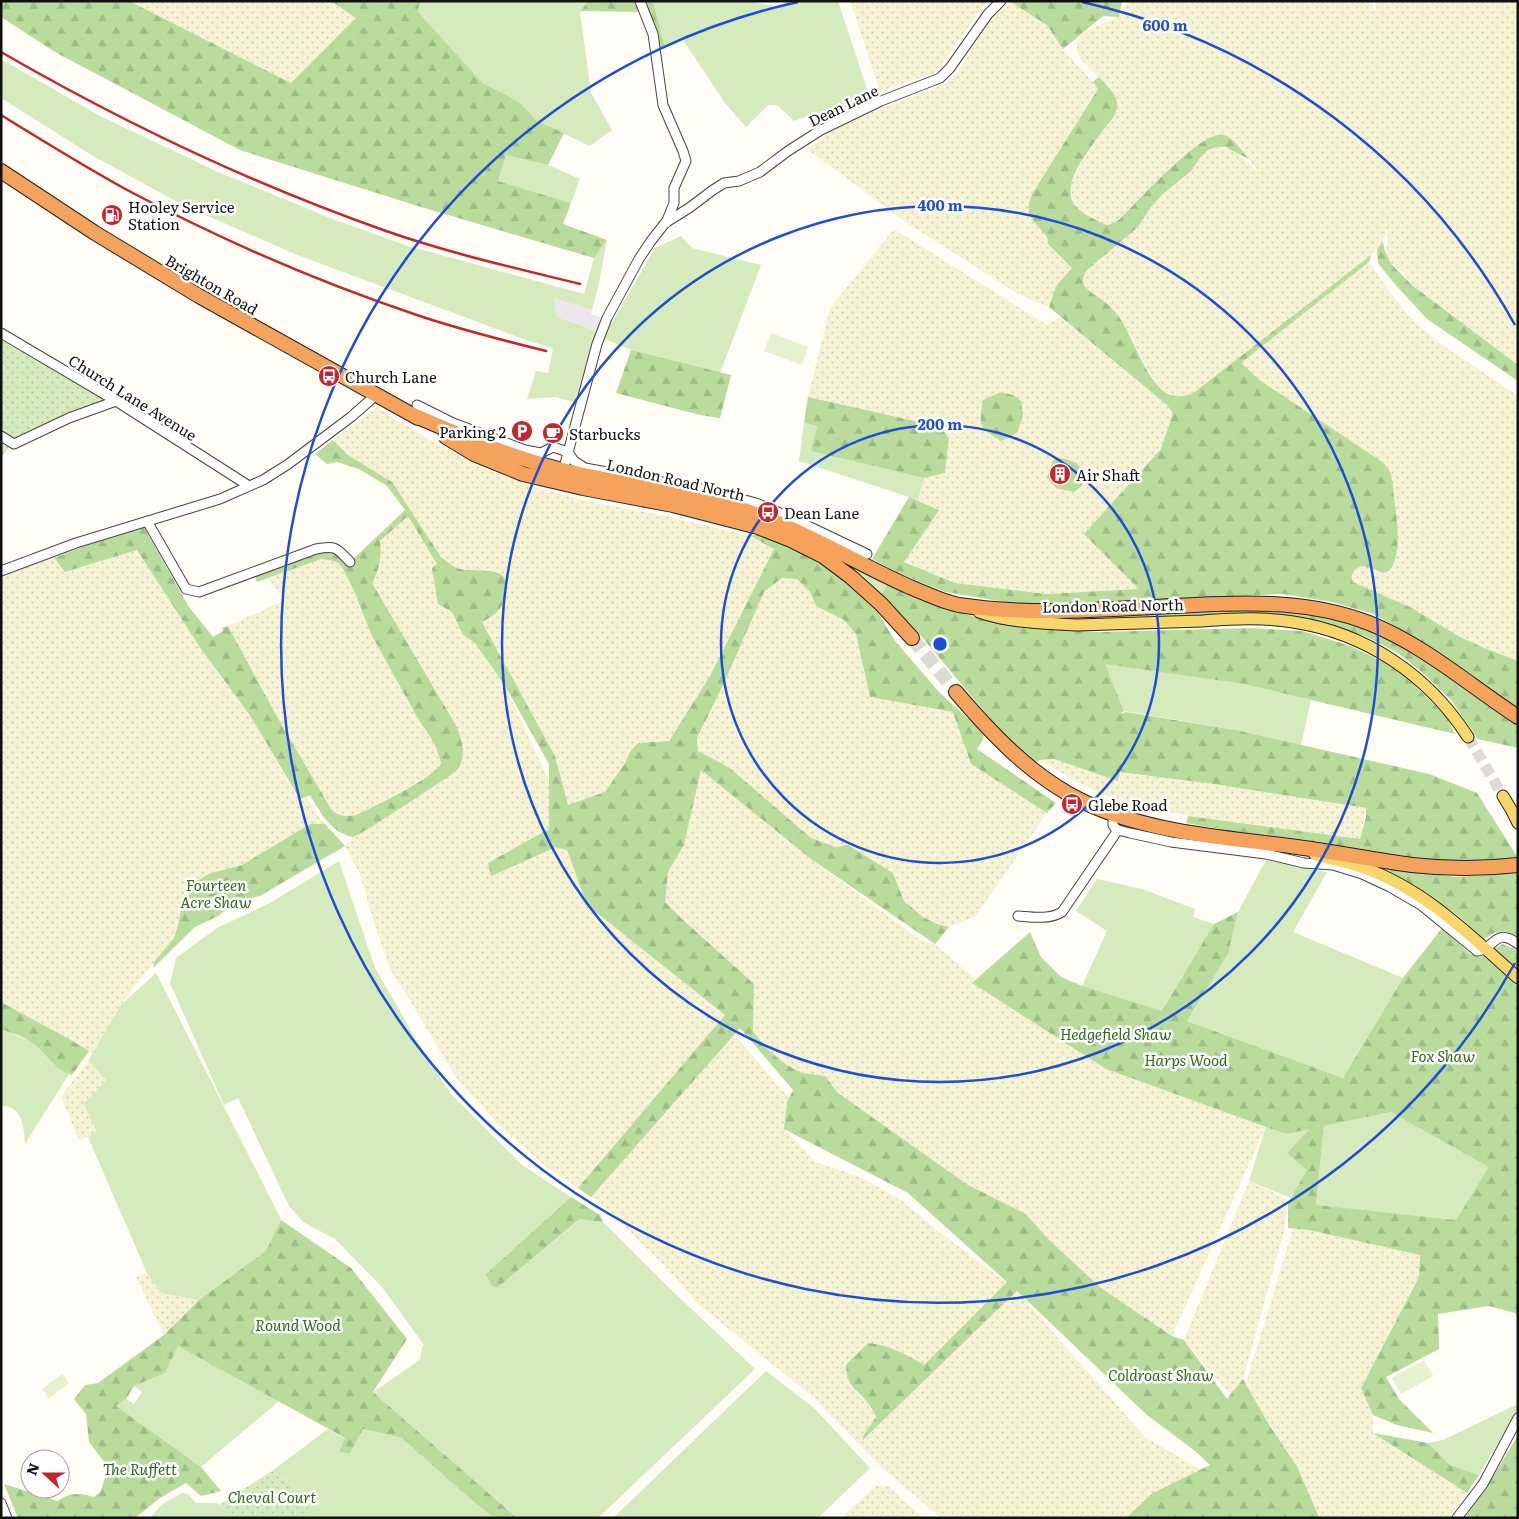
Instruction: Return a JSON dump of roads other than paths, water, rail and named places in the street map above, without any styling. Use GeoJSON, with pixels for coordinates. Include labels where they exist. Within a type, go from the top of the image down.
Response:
{"type":"FeatureCollection","features":[{"type":"Feature","properties":{"kind":"highway","name":"Brighton Road"},"geometry":{"type":"LineString","coordinates":[[1,172],[95,233],[199,296],[376,394],[502,447],[561,476]]}},
{"type":"Feature","properties":{"kind":"highway","name":"Brighton Road"},"geometry":{"type":"LineString","coordinates":[[414,410],[481,457],[523,474],[561,476]]}},
{"type":"Feature","properties":{"kind":"highway","name":"London Road North"},"geometry":{"type":"LineString","coordinates":[[561,476],[589,473],[710,500],[760,515],[896,581],[956,604]]}},
{"type":"Feature","properties":{"kind":"highway","name":"London Road North"},"geometry":{"type":"LineString","coordinates":[[561,476],[758,527],[791,540],[823,556],[852,577],[881,604],[912,638]]}},
{"type":"Feature","properties":{"kind":"highway"},"geometry":{"type":"LineString","coordinates":[[956,604],[992,608],[1057,611],[1255,603],[1313,608],[1360,620],[1404,640],[1438,660],[1518,717]]}},
{"type":"Feature","properties":{"kind":"highway"},"geometry":{"type":"LineString","coordinates":[[956,692],[1002,742],[1029,767],[1080,800],[1113,814],[1173,829],[1413,865],[1441,868],[1518,865]]}},
{"type":"Feature","properties":{"kind":"main road","name":"London Road North"},"geometry":{"type":"LineString","coordinates":[[956,604],[986,615],[1048,624],[1092,625],[1256,619],[1292,622],[1327,630],[1377,650],[1406,669],[1447,707],[1468,737]]}},
{"type":"Feature","properties":{"kind":"main road"},"geometry":{"type":"LineString","coordinates":[[1502,796],[1518,823]]}},
{"type":"Feature","properties":{"kind":"main road"},"geometry":{"type":"LineString","coordinates":[[1296,847],[1312,854],[1364,868],[1393,881],[1438,909],[1518,978]]}},
{"type":"Feature","properties":{"kind":"street"},"geometry":{"type":"LineString","coordinates":[[640,1],[653,34],[663,104],[684,151],[686,161],[674,188],[674,203],[666,223]]}},
{"type":"Feature","properties":{"kind":"street","name":"Dean Lane"},"geometry":{"type":"LineString","coordinates":[[561,476],[597,344],[607,318],[647,247],[666,223],[724,183],[739,181],[760,172],[821,130],[881,101],[940,78],[950,68],[988,14],[1001,1]]}},
{"type":"Feature","properties":{"kind":"street","name":"Church Lane Avenue"},"geometry":{"type":"LineString","coordinates":[[1,333],[116,401],[249,486]]}},
{"type":"Feature","properties":{"kind":"street"},"geometry":{"type":"LineString","coordinates":[[1,571],[76,543],[220,499],[263,480],[287,465],[351,417],[376,394]]}},
{"type":"Feature","properties":{"kind":"street"},"geometry":{"type":"LineString","coordinates":[[1,436],[14,444],[69,418],[116,401]]}},
{"type":"Feature","properties":{"kind":"street","name":"Brighton Road"},"geometry":{"type":"LineString","coordinates":[[502,447],[541,452],[553,447],[568,452]]}},
{"type":"Feature","properties":{"kind":"street","name":"London Road North"},"geometry":{"type":"LineString","coordinates":[[568,452],[574,461],[589,473],[712,491],[756,503],[867,554]]}},
{"type":"Feature","properties":{"kind":"street"},"geometry":{"type":"LineString","coordinates":[[147,521],[186,589],[199,592],[328,546],[338,549],[350,562]]}},
{"type":"Feature","properties":{"kind":"street"},"geometry":{"type":"LineString","coordinates":[[1113,814],[1113,825],[1118,830],[1171,842],[1266,854],[1304,863],[1334,865],[1362,874],[1390,887],[1421,905],[1474,949],[1481,951],[1499,938],[1505,937],[1518,944]]}},
{"type":"Feature","properties":{"kind":"street"},"geometry":{"type":"LineString","coordinates":[[1018,916],[1042,917],[1062,912],[1118,830]]}},
{"type":"Feature","properties":{"kind":"street"},"geometry":{"type":"LineString","coordinates":[[1457,1518],[1483,1484],[1518,1418]]}},
{"type":"Feature","properties":{"kind":"street"},"geometry":{"type":"LineString","coordinates":[[1,1503],[7,1518]]}},
{"type":"Feature","properties":{"kind":"tunnel"},"geometry":{"type":"LineString","coordinates":[[912,638],[956,692]]}},
{"type":"Feature","properties":{"kind":"tunnel"},"geometry":{"type":"LineString","coordinates":[[1468,737],[1503,796]]}},
{"type":"Feature","properties":{"kind":"railway"},"geometry":{"type":"LineString","coordinates":[[1,52],[94,103],[189,150],[336,213],[410,239],[482,260],[580,284]]}},
{"type":"Feature","properties":{"kind":"railway"},"geometry":{"type":"LineString","coordinates":[[1,115],[129,191],[198,226],[269,258],[341,288],[430,319],[546,351]]}},
{"type":"Feature","properties":{"kind":"place","name":"Hooley Service Station"},"geometry":{"type":"Point","coordinates":[112,215]}},
{"type":"Feature","properties":{"kind":"place","name":"Church Lane"},"geometry":{"type":"Point","coordinates":[329,376]}},
{"type":"Feature","properties":{"kind":"place","name":"Parking 2"},"geometry":{"type":"Point","coordinates":[522,431]}},
{"type":"Feature","properties":{"kind":"place","name":"Starbucks"},"geometry":{"type":"Point","coordinates":[553,433]}},
{"type":"Feature","properties":{"kind":"place","name":"Air Shaft"},"geometry":{"type":"Point","coordinates":[1060,474]}},
{"type":"Feature","properties":{"kind":"place","name":"Dean Lane"},"geometry":{"type":"Point","coordinates":[768,512]}},
{"type":"Feature","properties":{"kind":"place","name":"Glebe Road"},"geometry":{"type":"Point","coordinates":[1072,804]}},
{"type":"Feature","properties":{"kind":"park label","name":"Fourteen Acre Shaw"},"geometry":{"type":"Point","coordinates":[216,892]}},
{"type":"Feature","properties":{"kind":"park label","name":"Hedgefield Shaw"},"geometry":{"type":"Point","coordinates":[1116,1033]}},
{"type":"Feature","properties":{"kind":"park label","name":"Fox Shaw"},"geometry":{"type":"Point","coordinates":[1443,1055]}},
{"type":"Feature","properties":{"kind":"park label","name":"Harps Wood"},"geometry":{"type":"Point","coordinates":[1186,1059]}},
{"type":"Feature","properties":{"kind":"park label","name":"Round Wood"},"geometry":{"type":"Point","coordinates":[298,1324]}},
{"type":"Feature","properties":{"kind":"park label","name":"Coldroast Shaw"},"geometry":{"type":"Point","coordinates":[1161,1374]}},
{"type":"Feature","properties":{"kind":"park label","name":"The Ruffett"},"geometry":{"type":"Point","coordinates":[140,1468]}},
{"type":"Feature","properties":{"kind":"park label","name":"Cheval Court"},"geometry":{"type":"Point","coordinates":[272,1496]}}]}
